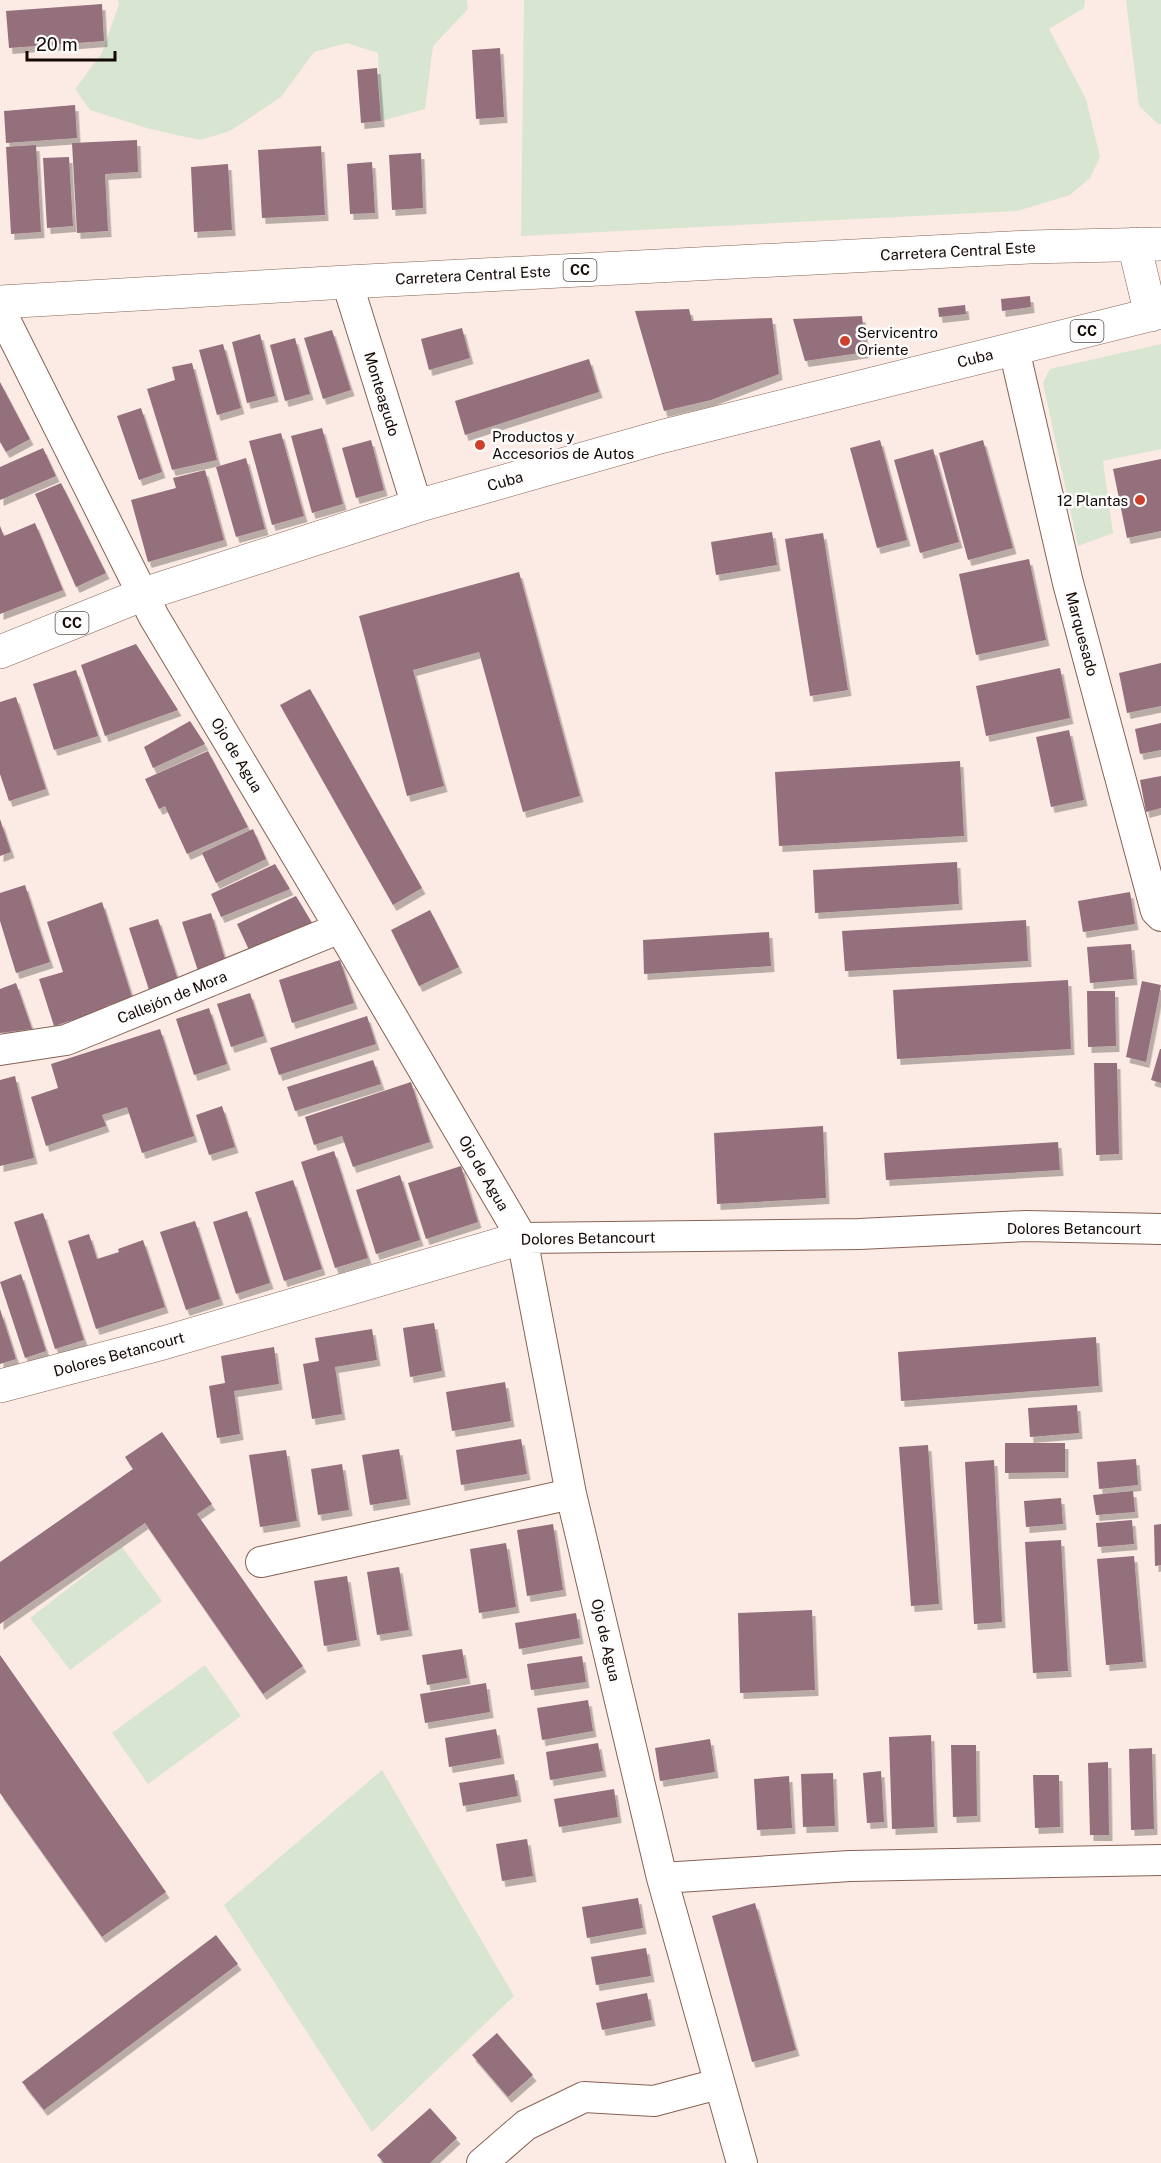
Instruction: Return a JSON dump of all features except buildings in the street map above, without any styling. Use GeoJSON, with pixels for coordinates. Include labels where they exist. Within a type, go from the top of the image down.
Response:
{"type":"FeatureCollection","features":[{"type":"Feature","properties":{"kind":"main road","name":"Carretera Central Este"},"geometry":{"type":"LineString","coordinates":[[0,302],[1029,247],[1147,244]]}},
{"type":"Feature","properties":{"kind":"main road"},"geometry":{"type":"LineString","coordinates":[[1147,244],[1156,314]]}},
{"type":"Feature","properties":{"kind":"main road","name":"Cuba"},"geometry":{"type":"LineString","coordinates":[[0,652],[144,594],[417,506],[660,437],[1156,314]]}},
{"type":"Feature","properties":{"kind":"main road","name":"Dolores Betancourt"},"geometry":{"type":"LineString","coordinates":[[0,1386],[163,1343],[522,1238]]}},
{"type":"Feature","properties":{"kind":"street","name":"Monteagudo"},"geometry":{"type":"LineString","coordinates":[[346,282],[417,506]]}},
{"type":"Feature","properties":{"kind":"street","name":"Ojo de Agua"},"geometry":{"type":"LineString","coordinates":[[0,310],[154,617],[522,1238],[571,1494],[662,1878],[742,2163]]}},
{"type":"Feature","properties":{"kind":"street","name":"Marquesado"},"geometry":{"type":"LineString","coordinates":[[1014,349],[1068,583],[1156,910],[1161,916]]}},
{"type":"Feature","properties":{"kind":"street","name":"Callejón de Mora"},"geometry":{"type":"LineString","coordinates":[[0,1050],[66,1040],[340,928]]}},
{"type":"Feature","properties":{"kind":"street","name":"Dolores Betancourt"},"geometry":{"type":"LineString","coordinates":[[522,1238],[859,1234],[1026,1226],[1161,1228]]}},
{"type":"Feature","properties":{"kind":"street"},"geometry":{"type":"LineString","coordinates":[[261,1562],[571,1494]]}},
{"type":"Feature","properties":{"kind":"street"},"geometry":{"type":"LineString","coordinates":[[662,1878],[850,1866],[1161,1860]]}},
{"type":"Feature","properties":{"kind":"street"},"geometry":{"type":"LineString","coordinates":[[482,2163],[526,2126],[584,2097],[654,2101],[718,2084]]}},
{"type":"Feature","properties":{"kind":"green space"},"geometry":{"type":"Polygon","coordinates":[[[118,0],[467,0],[468,9],[433,46],[425,109],[381,121],[378,53],[347,43],[314,52],[281,97],[230,131],[200,140],[150,129],[90,110],[75,89],[102,53],[119,4],[118,0]]]}},
{"type":"Feature","properties":{"kind":"green space"},"geometry":{"type":"Polygon","coordinates":[[[524,0],[1085,0],[1084,8],[1049,29],[1086,99],[1100,157],[1090,178],[1070,195],[1017,211],[521,236],[524,0]]]}},
{"type":"Feature","properties":{"kind":"green space"},"geometry":{"type":"Polygon","coordinates":[[[1126,0],[1161,0],[1161,124],[1158,124],[1139,106],[1126,0]]]}},
{"type":"Feature","properties":{"kind":"green space"},"geometry":{"type":"Polygon","coordinates":[[[1161,344],[1161,449],[1103,461],[1113,533],[1078,546],[1043,383],[1050,369],[1161,344]]]}},
{"type":"Feature","properties":{"kind":"green space"},"geometry":{"type":"Polygon","coordinates":[[[122,1547],[162,1601],[70,1670],[30,1618],[122,1547]]]}},
{"type":"Feature","properties":{"kind":"green space"},"geometry":{"type":"Polygon","coordinates":[[[205,1665],[241,1716],[148,1784],[112,1733],[205,1665]]]}},
{"type":"Feature","properties":{"kind":"green space"},"geometry":{"type":"Polygon","coordinates":[[[382,1770],[514,1996],[372,2132],[224,1905],[382,1770]]]}},
{"type":"Feature","properties":{"kind":"place","name":"Servicentro Oriente"},"geometry":{"type":"Point","coordinates":[845,341]}},
{"type":"Feature","properties":{"kind":"place","name":"Productos y Accesorios de Autos"},"geometry":{"type":"Point","coordinates":[480,445]}},
{"type":"Feature","properties":{"kind":"place","name":"12 Plantas"},"geometry":{"type":"Point","coordinates":[1140,500]}}]}
